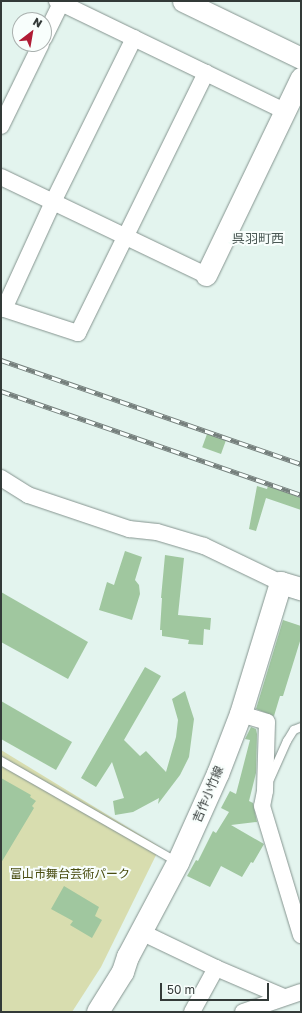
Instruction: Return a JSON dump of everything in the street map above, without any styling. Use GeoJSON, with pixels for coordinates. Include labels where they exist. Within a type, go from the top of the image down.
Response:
{"type":"FeatureCollection","features":[{"type":"Feature","properties":{"kind":"main road","name":"吉作小竹線"},"geometry":{"type":"LineString","coordinates":[[98,1012],[123,972],[141,932],[178,863],[218,774],[291,586]]}},
{"type":"Feature","properties":{"kind":"street"},"geometry":{"type":"LineString","coordinates":[[183,1],[301,58]]}},
{"type":"Feature","properties":{"kind":"street"},"geometry":{"type":"LineString","coordinates":[[52,19],[59,2],[285,111]]}},
{"type":"Feature","properties":{"kind":"street"},"geometry":{"type":"LineString","coordinates":[[134,38],[2,308],[78,333],[206,73]]}},
{"type":"Feature","properties":{"kind":"street"},"geometry":{"type":"LineString","coordinates":[[1,126],[37,52]]}},
{"type":"Feature","properties":{"kind":"street"},"geometry":{"type":"LineString","coordinates":[[1,177],[206,275],[301,78]]}},
{"type":"Feature","properties":{"kind":"street"},"geometry":{"type":"LineString","coordinates":[[1,478],[28,495],[129,529],[156,532],[204,546],[291,586]]}},
{"type":"Feature","properties":{"kind":"street"},"geometry":{"type":"LineString","coordinates":[[241,714],[267,722],[262,806],[301,935]]}},
{"type":"Feature","properties":{"kind":"street"},"geometry":{"type":"LineString","coordinates":[[141,932],[216,968],[284,997]]}},
{"type":"Feature","properties":{"kind":"street"},"geometry":{"type":"LineString","coordinates":[[192,1012],[216,968]]}},
{"type":"Feature","properties":{"kind":"street"},"geometry":{"type":"LineString","coordinates":[[243,1012],[301,992]]}},
{"type":"Feature","properties":{"kind":"lane"},"geometry":{"type":"LineString","coordinates":[[264,791],[287,741],[294,730],[301,727]]}},
{"type":"Feature","properties":{"kind":"lane"},"geometry":{"type":"LineString","coordinates":[[1,761],[178,863]]}},
{"type":"Feature","properties":{"kind":"green space","name":"富山市舞台芸術パーク"},"geometry":{"type":"Polygon","coordinates":[[[1,750],[160,847],[101,967],[72,1012],[1,1012],[1,750]]]}},
{"type":"Feature","properties":{"kind":"building"},"geometry":{"type":"Polygon","coordinates":[[[207,434],[226,441],[221,454],[202,447],[207,434]]]}},
{"type":"Feature","properties":{"kind":"building"},"geometry":{"type":"Polygon","coordinates":[[[257,486],[267,489],[268,486],[301,498],[301,510],[266,498],[256,531],[249,529],[257,486]]]}},
{"type":"Feature","properties":{"kind":"building"},"geometry":{"type":"Polygon","coordinates":[[[125,551],[142,557],[135,580],[139,585],[140,594],[132,620],[99,610],[107,582],[114,585],[125,551]]]}},
{"type":"Feature","properties":{"kind":"building"},"geometry":{"type":"Polygon","coordinates":[[[165,555],[184,558],[178,615],[211,618],[210,630],[204,629],[203,645],[188,644],[189,640],[162,636],[162,630],[160,630],[161,598],[165,555]]]}},
{"type":"Feature","properties":{"kind":"building"},"geometry":{"type":"Polygon","coordinates":[[[1,592],[88,642],[68,679],[1,642],[1,592]]]}},
{"type":"Feature","properties":{"kind":"building"},"geometry":{"type":"Polygon","coordinates":[[[283,620],[301,626],[301,638],[283,696],[280,696],[274,716],[256,709],[283,620]]]}},
{"type":"Feature","properties":{"kind":"building"},"geometry":{"type":"Polygon","coordinates":[[[145,667],[161,676],[124,740],[140,756],[146,751],[166,772],[176,737],[178,720],[172,699],[185,691],[194,719],[189,757],[180,775],[158,804],[159,798],[133,812],[115,815],[113,801],[124,798],[112,762],[96,787],[81,778],[145,667]]]}},
{"type":"Feature","properties":{"kind":"building"},"geometry":{"type":"Polygon","coordinates":[[[1,701],[72,742],[56,770],[1,739],[1,701]]]}},
{"type":"Feature","properties":{"kind":"building"},"geometry":{"type":"Polygon","coordinates":[[[251,727],[256,729],[257,734],[256,773],[249,801],[253,803],[257,822],[231,825],[264,844],[253,863],[251,862],[242,877],[221,866],[210,887],[187,876],[196,860],[198,861],[213,831],[216,833],[229,812],[221,808],[230,791],[236,794],[250,740],[245,739],[251,727]]]}},
{"type":"Feature","properties":{"kind":"building"},"geometry":{"type":"Polygon","coordinates":[[[1,778],[31,795],[30,797],[36,801],[32,806],[34,808],[1,863],[1,778]]]}},
{"type":"Feature","properties":{"kind":"building"},"geometry":{"type":"Polygon","coordinates":[[[64,886],[99,907],[95,916],[102,920],[92,938],[70,925],[73,921],[51,909],[64,886]]]}},
{"type":"Feature","properties":{"kind":"railway"},"geometry":{"type":"LineString","coordinates":[[1,360],[301,464]]}},
{"type":"Feature","properties":{"kind":"railway"},"geometry":{"type":"LineString","coordinates":[[1,391],[301,495]]}},
{"type":"Feature","properties":{"kind":"district","name":"呉羽町西"},"geometry":{"type":"Point","coordinates":[258,238]}}]}
